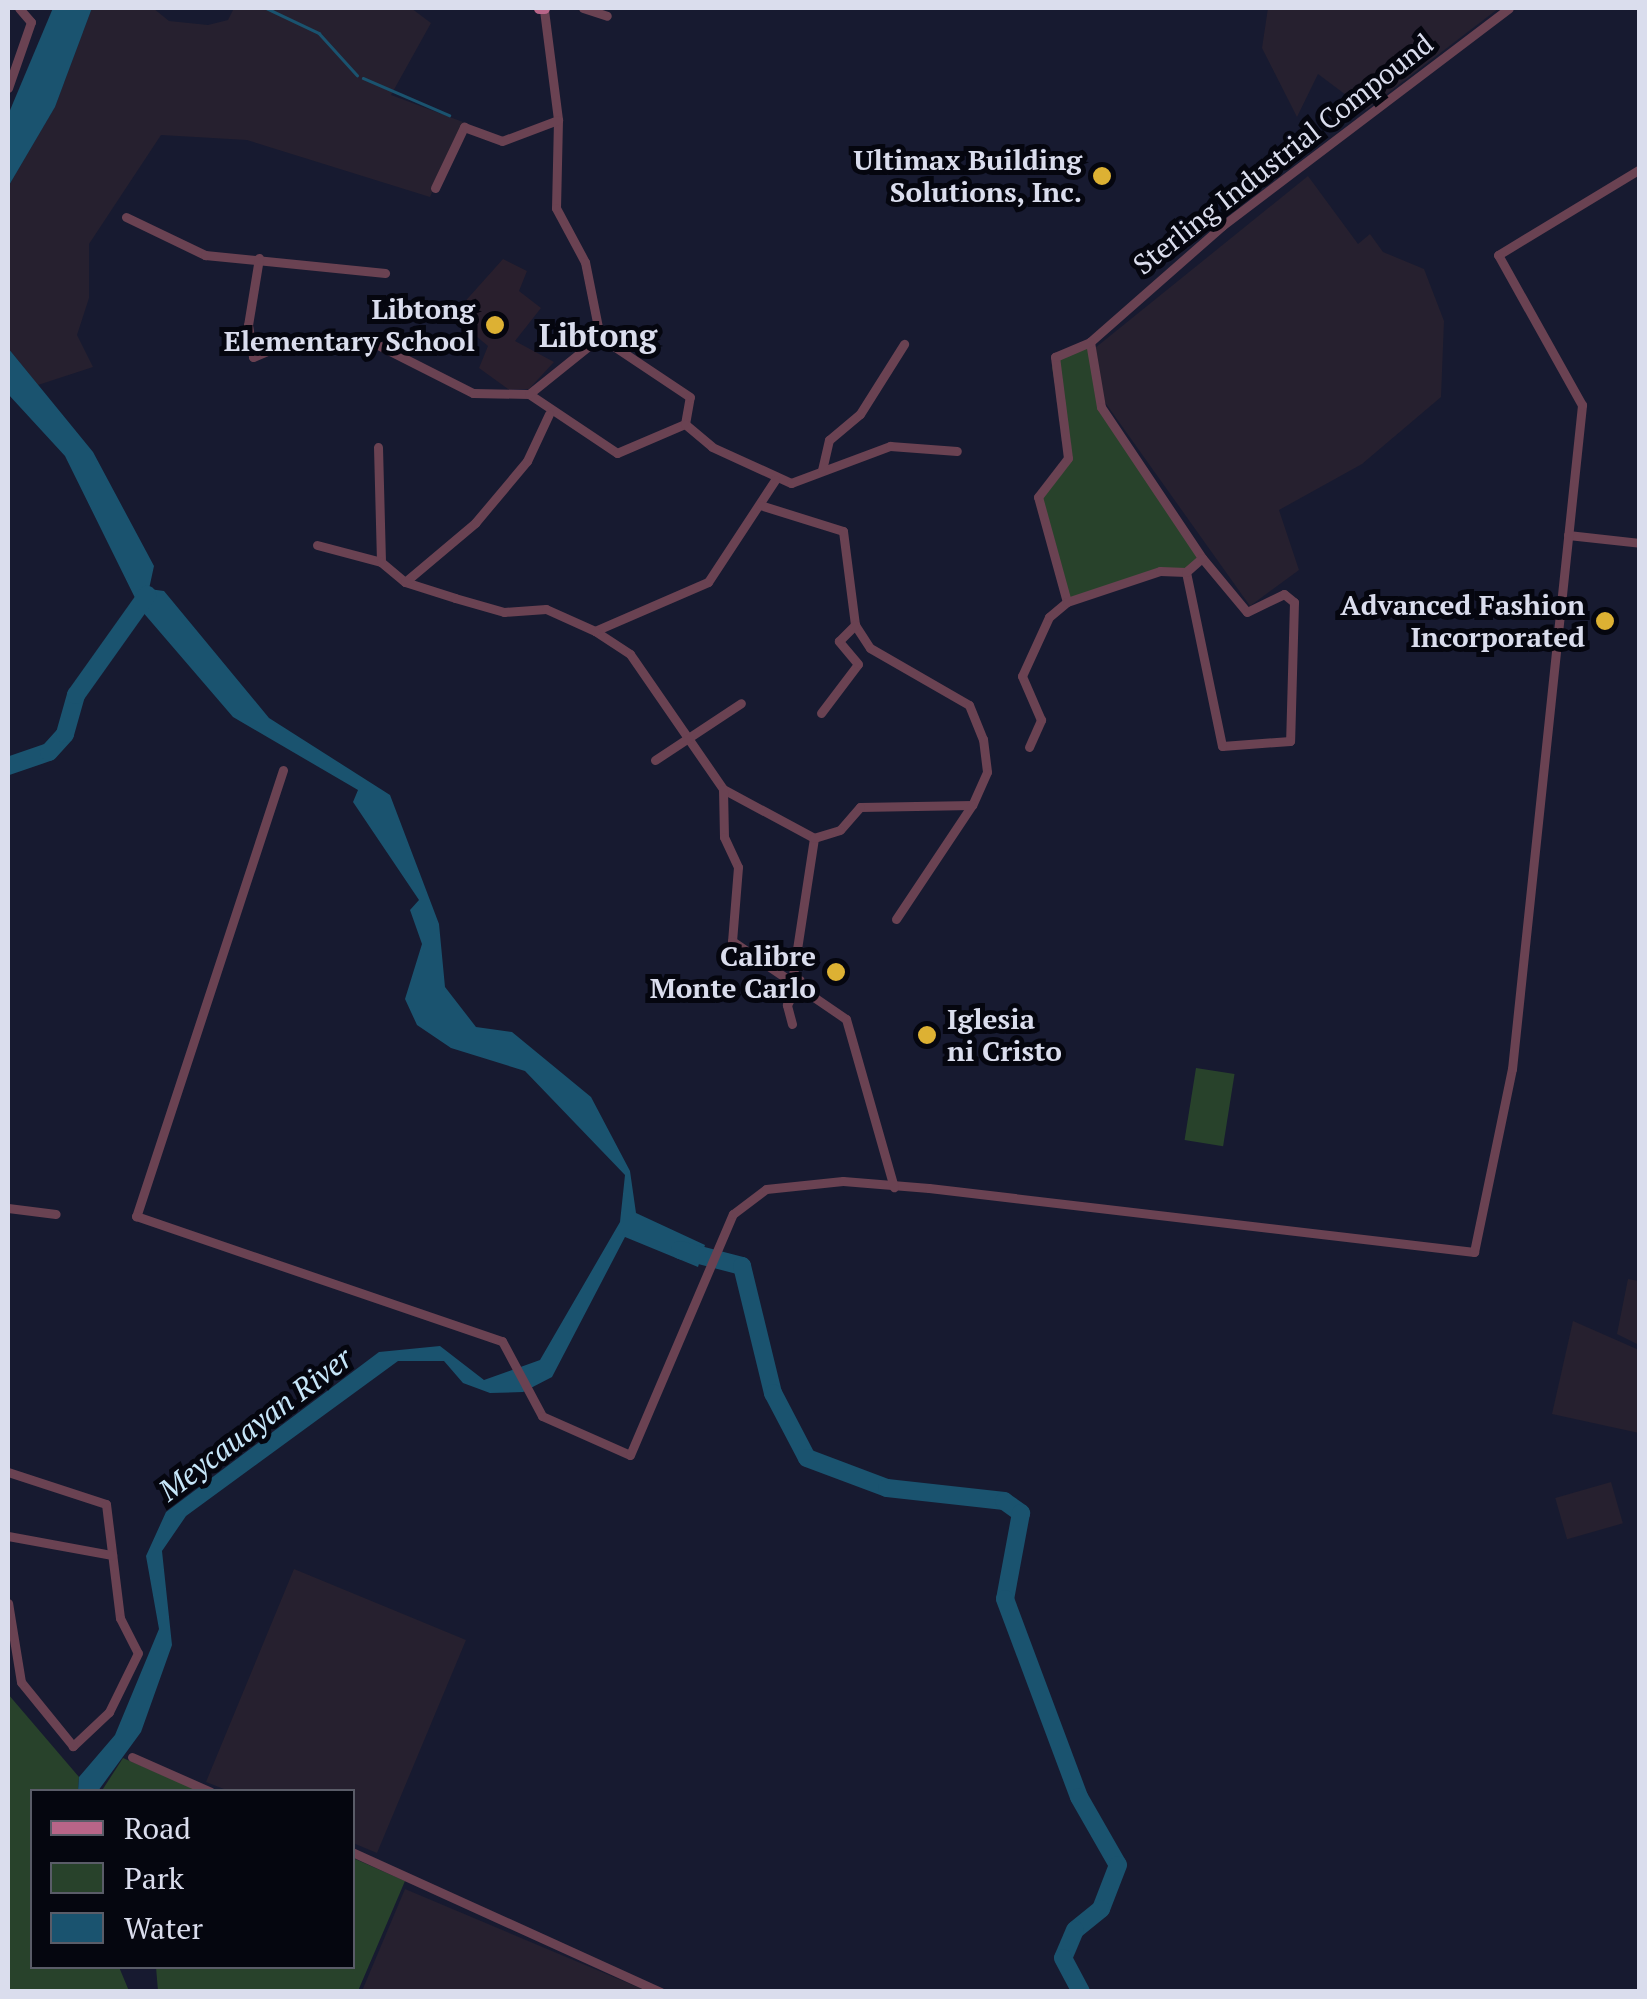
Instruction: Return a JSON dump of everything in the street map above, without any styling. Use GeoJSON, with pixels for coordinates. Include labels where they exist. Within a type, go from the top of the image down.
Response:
{"type":"FeatureCollection","features":[{"type":"Feature","properties":{"kind":"street"},"geometry":{"type":"LineString","coordinates":[[8,88],[31,22],[19,8]]}},
{"type":"Feature","properties":{"kind":"street"},"geometry":{"type":"LineString","coordinates":[[542,8],[558,120],[556,208],[586,262],[600,338],[690,397],[686,424]]}},
{"type":"Feature","properties":{"kind":"street"},"geometry":{"type":"LineString","coordinates":[[583,8],[608,16]]}},
{"type":"Feature","properties":{"kind":"street","name":"Sterling Industrial Compound"},"geometry":{"type":"LineString","coordinates":[[1068,602],[1038,497],[1068,458],[1055,357],[1090,342],[1222,226],[1509,8]]}},
{"type":"Feature","properties":{"kind":"street"},"geometry":{"type":"LineString","coordinates":[[435,188],[464,127],[502,141],[558,120]]}},
{"type":"Feature","properties":{"kind":"street"},"geometry":{"type":"LineString","coordinates":[[283,770],[136,1216],[502,1341],[519,1360],[530,1395],[542,1416],[630,1455],[718,1248],[753,1193],[843,1181],[1474,1252],[1512,1069],[1582,405],[1553,346],[1498,256],[1640,169]]}},
{"type":"Feature","properties":{"kind":"street"},"geometry":{"type":"LineString","coordinates":[[126,217],[205,255],[385,274]]}},
{"type":"Feature","properties":{"kind":"street"},"geometry":{"type":"LineString","coordinates":[[259,258],[248,325],[253,357],[288,342],[359,341],[473,393],[528,394],[600,338]]}},
{"type":"Feature","properties":{"kind":"street"},"geometry":{"type":"LineString","coordinates":[[1090,342],[1101,407],[1202,558],[1247,612],[1284,594],[1294,602],[1290,741],[1222,746],[1186,572]]}},
{"type":"Feature","properties":{"kind":"street"},"geometry":{"type":"LineString","coordinates":[[822,470],[822,450],[860,414],[904,344]]}},
{"type":"Feature","properties":{"kind":"street"},"geometry":{"type":"LineString","coordinates":[[528,394],[549,414],[617,453],[686,424]]}},
{"type":"Feature","properties":{"kind":"street"},"geometry":{"type":"LineString","coordinates":[[405,582],[475,524],[527,461],[549,414]]}},
{"type":"Feature","properties":{"kind":"street"},"geometry":{"type":"LineString","coordinates":[[686,424],[775,480],[822,470],[890,446],[957,451]]}},
{"type":"Feature","properties":{"kind":"street"},"geometry":{"type":"LineString","coordinates":[[378,447],[381,562]]}},
{"type":"Feature","properties":{"kind":"street"},"geometry":{"type":"LineString","coordinates":[[595,631],[708,582],[775,480]]}},
{"type":"Feature","properties":{"kind":"street"},"geometry":{"type":"LineString","coordinates":[[760,505],[843,531],[855,626],[880,658],[968,704],[980,720],[987,772],[972,805],[896,920]]}},
{"type":"Feature","properties":{"kind":"street"},"geometry":{"type":"LineString","coordinates":[[1568,535],[1640,543]]}},
{"type":"Feature","properties":{"kind":"street"},"geometry":{"type":"LineString","coordinates":[[317,545],[381,562],[405,582],[504,612],[546,609],[595,631],[630,654],[690,730],[723,790],[724,837],[738,867],[732,940],[797,978],[848,1023],[894,1187]]}},
{"type":"Feature","properties":{"kind":"street"},"geometry":{"type":"LineString","coordinates":[[1029,748],[1041,720],[1022,676],[1040,631],[1068,602],[1160,571],[1186,572],[1202,558]]}},
{"type":"Feature","properties":{"kind":"street"},"geometry":{"type":"LineString","coordinates":[[821,712],[858,664],[839,642],[855,626]]}},
{"type":"Feature","properties":{"kind":"street"},"geometry":{"type":"LineString","coordinates":[[655,760],[690,730],[741,703]]}},
{"type":"Feature","properties":{"kind":"street"},"geometry":{"type":"LineString","coordinates":[[723,790],[814,838],[840,830],[860,807],[972,805]]}},
{"type":"Feature","properties":{"kind":"street"},"geometry":{"type":"LineString","coordinates":[[792,1024],[787,1006],[797,978],[814,838]]}},
{"type":"Feature","properties":{"kind":"street"},"geometry":{"type":"LineString","coordinates":[[8,1208],[56,1214]]}},
{"type":"Feature","properties":{"kind":"street"},"geometry":{"type":"LineString","coordinates":[[8,1472],[106,1504],[122,1626],[138,1654],[109,1712],[72,1746],[21,1682],[8,1602]]}},
{"type":"Feature","properties":{"kind":"street"},"geometry":{"type":"LineString","coordinates":[[8,1536],[112,1555]]}},
{"type":"Feature","properties":{"kind":"street"},"geometry":{"type":"LineString","coordinates":[[132,1757],[205,1789]]}},
{"type":"Feature","properties":{"kind":"street"},"geometry":{"type":"LineString","coordinates":[[355,1853],[661,1992]]}},
{"type":"Feature","properties":{"kind":"shaded area"},"geometry":{"type":"Polygon","coordinates":[[[92,8],[153,8],[169,21],[208,25],[228,20],[234,8],[411,8],[431,23],[391,95],[463,122],[430,197],[247,140],[161,135],[89,244],[89,298],[77,335],[93,367],[38,385],[8,348],[8,187],[55,107],[92,8]]]}},
{"type":"Feature","properties":{"kind":"shaded area"},"geometry":{"type":"Polygon","coordinates":[[[1268,8],[1499,8],[1366,110],[1318,74],[1297,117],[1262,48],[1268,8]]]}},
{"type":"Feature","properties":{"kind":"shaded area"},"geometry":{"type":"Polygon","coordinates":[[[1308,176],[1358,244],[1370,234],[1383,252],[1424,269],[1444,321],[1441,397],[1362,464],[1279,510],[1299,570],[1250,606],[1104,401],[1095,348],[1308,176]]]}},
{"type":"Feature","properties":{"kind":"shaded area","name":"Libtong Elementary School"},"geometry":{"type":"Polygon","coordinates":[[[503,259],[527,271],[519,291],[541,308],[515,341],[554,362],[529,389],[508,389],[479,368],[488,346],[452,316],[503,259]]]}},
{"type":"Feature","properties":{"kind":"shaded area"},"geometry":{"type":"Polygon","coordinates":[[[1628,1279],[1639,1281],[1639,1345],[1617,1334],[1628,1279]]]}},
{"type":"Feature","properties":{"kind":"shaded area"},"geometry":{"type":"Polygon","coordinates":[[[1573,1321],[1639,1350],[1639,1433],[1552,1414],[1573,1321]]]}},
{"type":"Feature","properties":{"kind":"shaded area"},"geometry":{"type":"Polygon","coordinates":[[[1611,1482],[1623,1523],[1567,1539],[1555,1498],[1611,1482]]]}},
{"type":"Feature","properties":{"kind":"shaded area"},"geometry":{"type":"Polygon","coordinates":[[[294,1569],[466,1640],[377,1853],[355,1844],[355,1789],[224,1789],[206,1782],[294,1569]]]}},
{"type":"Feature","properties":{"kind":"shaded area"},"geometry":{"type":"Polygon","coordinates":[[[405,1889],[647,1991],[362,1991],[405,1889]]]}},
{"type":"Feature","properties":{"kind":"green space"},"geometry":{"type":"Polygon","coordinates":[[[1090,342],[1101,407],[1202,558],[1186,572],[1160,571],[1067,602],[1038,497],[1068,457],[1052,367],[1059,352],[1090,342]]]}},
{"type":"Feature","properties":{"kind":"green space"},"geometry":{"type":"Polygon","coordinates":[[[1196,1068],[1235,1074],[1223,1146],[1185,1140],[1196,1068]]]}},
{"type":"Feature","properties":{"kind":"green space"},"geometry":{"type":"Polygon","coordinates":[[[8,1694],[79,1777],[78,1789],[30,1789],[30,1969],[120,1969],[129,1991],[8,1991],[8,1694]]]}},
{"type":"Feature","properties":{"kind":"green space"},"geometry":{"type":"Polygon","coordinates":[[[123,1758],[195,1789],[103,1789],[123,1758]]]}},
{"type":"Feature","properties":{"kind":"green space"},"geometry":{"type":"Polygon","coordinates":[[[355,1859],[405,1881],[358,1991],[158,1991],[156,1969],[355,1969],[355,1859]]]}},
{"type":"Feature","properties":{"kind":"water"},"geometry":{"type":"Polygon","coordinates":[[[53,8],[92,8],[55,107],[8,187],[8,115],[53,8]]]}},
{"type":"Feature","properties":{"kind":"water"},"geometry":{"type":"Polygon","coordinates":[[[8,348],[93,452],[154,566],[149,589],[164,591],[269,718],[390,795],[439,924],[445,987],[476,1027],[512,1032],[591,1097],[630,1171],[636,1213],[705,1245],[698,1267],[625,1237],[552,1377],[523,1392],[490,1393],[463,1383],[444,1361],[398,1361],[186,1516],[162,1551],[172,1645],[141,1732],[99,1789],[78,1789],[79,1777],[115,1735],[159,1629],[146,1556],[166,1512],[379,1352],[440,1346],[484,1380],[540,1360],[620,1222],[625,1175],[525,1071],[451,1048],[417,1025],[405,999],[422,944],[410,910],[419,900],[353,802],[358,790],[233,717],[141,610],[65,456],[8,394],[8,348]]]}},
{"type":"Feature","properties":{"kind":"waterway"},"geometry":{"type":"LineString","coordinates":[[165,8],[247,8]]}},
{"type":"Feature","properties":{"kind":"waterway"},"geometry":{"type":"LineString","coordinates":[[266,8],[319,33],[357,75]]}},
{"type":"Feature","properties":{"kind":"waterway"},"geometry":{"type":"LineString","coordinates":[[363,78],[449,115]]}},
{"type":"Feature","properties":{"kind":"waterway"},"geometry":{"type":"LineString","coordinates":[[8,766],[49,752],[65,734],[76,695],[147,595]]}},
{"type":"Feature","properties":{"kind":"waterway","name":"Meycauayan River"},"geometry":{"type":"LineString","coordinates":[[680,1250],[742,1266],[773,1393],[807,1458],[887,1488],[1004,1501],[1021,1513],[1005,1599],[1079,1797],[1118,1865],[1101,1909],[1075,1930],[1063,1958],[1081,1992]]}},
{"type":"Feature","properties":{"kind":"place","name":"Ultimax Building Solutions, Inc."},"geometry":{"type":"Point","coordinates":[1102,176]}},
{"type":"Feature","properties":{"kind":"place","name":"Libtong Elementary School"},"geometry":{"type":"Point","coordinates":[495,325]}},
{"type":"Feature","properties":{"kind":"place","name":"Advanced Fashion Incorporated"},"geometry":{"type":"Point","coordinates":[1605,621]}},
{"type":"Feature","properties":{"kind":"place","name":"Calibre Monte Carlo"},"geometry":{"type":"Point","coordinates":[836,972]}},
{"type":"Feature","properties":{"kind":"place","name":"Iglesia ni Cristo"},"geometry":{"type":"Point","coordinates":[927,1035]}},
{"type":"Feature","properties":{"kind":"district","name":"Libtong"},"geometry":{"type":"Point","coordinates":[598,335]}}]}
